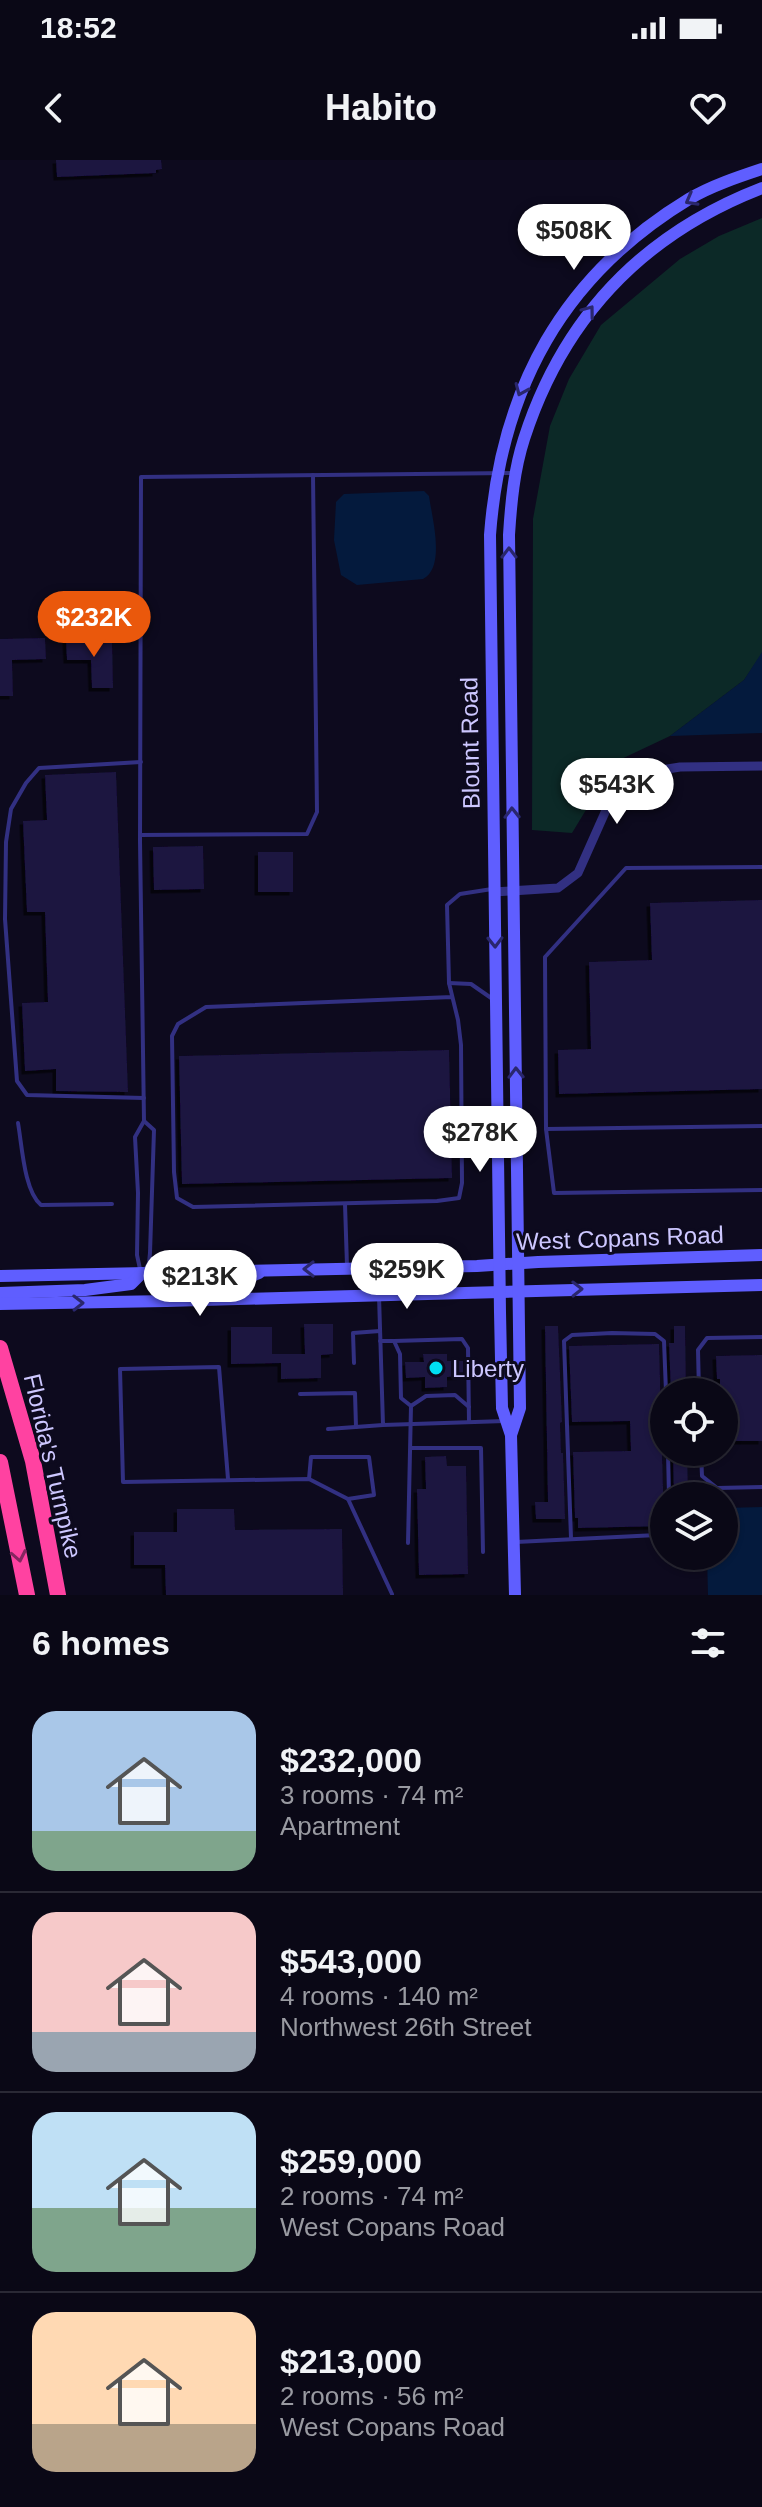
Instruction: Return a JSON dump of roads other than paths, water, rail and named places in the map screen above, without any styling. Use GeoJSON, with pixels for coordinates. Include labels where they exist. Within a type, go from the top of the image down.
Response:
{"type":"FeatureCollection","features":[{"type":"Feature","properties":{"kind":"highway","name":"Florida's Turnpike"},"geometry":{"type":"LineString","coordinates":[[0,1348],[33,1461],[58,1595]]}},
{"type":"Feature","properties":{"kind":"highway"},"geometry":{"type":"LineString","coordinates":[[0,1462],[27,1595]]}},
{"type":"Feature","properties":{"kind":"street","name":"Blount Road"},"geometry":{"type":"LineString","coordinates":[[515,1595],[511,1435],[502,1408],[499,1291],[490,535],[496,472],[517,398],[564,311],[621,249],[691,198],[762,169]]}},
{"type":"Feature","properties":{"kind":"street","name":"Blount Road"},"geometry":{"type":"LineString","coordinates":[[511,1435],[520,1408],[509,535],[516,473],[523,440],[549,374],[595,303],[623,275],[685,226],[727,202],[762,188]]}},
{"type":"Feature","properties":{"kind":"street"},"geometry":{"type":"LineString","coordinates":[[494,890],[558,888],[578,873],[615,790],[636,774],[680,767],[762,766]]}},
{"type":"Feature","properties":{"kind":"street","name":"West Copans Road"},"geometry":{"type":"LineString","coordinates":[[0,1276],[347,1269],[762,1255]]}},
{"type":"Feature","properties":{"kind":"street"},"geometry":{"type":"LineString","coordinates":[[166,1301],[171,1289],[179,1283],[240,1281],[270,1269]]}},
{"type":"Feature","properties":{"kind":"street"},"geometry":{"type":"LineString","coordinates":[[0,1293],[85,1290],[131,1284],[142,1273]]}},
{"type":"Feature","properties":{"kind":"street","name":"West Copans Road"},"geometry":{"type":"LineString","coordinates":[[0,1304],[762,1285]]}},
{"type":"Feature","properties":{"kind":"lane"},"geometry":{"type":"LineString","coordinates":[[142,1273],[137,1255],[135,1137],[144,1121],[140,835],[141,477],[516,473]]}},
{"type":"Feature","properties":{"kind":"lane"},"geometry":{"type":"LineString","coordinates":[[140,835],[307,834],[317,812],[313,475]]}},
{"type":"Feature","properties":{"kind":"lane"},"geometry":{"type":"LineString","coordinates":[[141,762],[39,768],[26,783],[11,809],[6,842],[5,919],[17,1081],[27,1095],[144,1098]]}},
{"type":"Feature","properties":{"kind":"lane"},"geometry":{"type":"LineString","coordinates":[[762,867],[626,868],[545,957],[546,1129],[554,1193],[762,1190]]}},
{"type":"Feature","properties":{"kind":"lane"},"geometry":{"type":"LineString","coordinates":[[452,997],[206,1007],[178,1024],[172,1036],[177,1198],[193,1207],[459,1198],[462,1183],[461,1045],[452,997],[449,983],[447,905],[460,894],[494,890]]}},
{"type":"Feature","properties":{"kind":"lane"},"geometry":{"type":"LineString","coordinates":[[449,983],[471,984],[496,1001]]}},
{"type":"Feature","properties":{"kind":"lane"},"geometry":{"type":"LineString","coordinates":[[142,1273],[149,1263],[154,1174],[154,1130],[144,1121]]}},
{"type":"Feature","properties":{"kind":"lane"},"geometry":{"type":"LineString","coordinates":[[18,1123],[34,1200],[41,1205],[112,1204]]}},
{"type":"Feature","properties":{"kind":"lane"},"geometry":{"type":"LineString","coordinates":[[546,1129],[762,1126]]}},
{"type":"Feature","properties":{"kind":"lane"},"geometry":{"type":"LineString","coordinates":[[345,1204],[347,1269]]}},
{"type":"Feature","properties":{"kind":"lane"},"geometry":{"type":"LineString","coordinates":[[379,1294],[383,1425]]}},
{"type":"Feature","properties":{"kind":"lane"},"geometry":{"type":"LineString","coordinates":[[354,1363],[353,1333],[380,1331]]}},
{"type":"Feature","properties":{"kind":"lane"},"geometry":{"type":"LineString","coordinates":[[571,1538],[564,1341],[572,1335],[655,1334],[664,1341],[665,1378]]}},
{"type":"Feature","properties":{"kind":"lane"},"geometry":{"type":"LineString","coordinates":[[699,1378],[698,1350],[707,1338],[762,1337]]}},
{"type":"Feature","properties":{"kind":"lane"},"geometry":{"type":"LineString","coordinates":[[380,1341],[462,1339],[468,1348],[469,1422]]}},
{"type":"Feature","properties":{"kind":"lane"},"geometry":{"type":"LineString","coordinates":[[394,1341],[400,1354],[401,1398],[411,1406]]}},
{"type":"Feature","properties":{"kind":"lane"},"geometry":{"type":"LineString","coordinates":[[228,1479],[219,1367],[120,1369],[123,1482],[309,1479],[348,1499],[374,1495],[369,1457],[311,1457],[309,1479]]}},
{"type":"Feature","properties":{"kind":"lane"},"geometry":{"type":"LineString","coordinates":[[300,1394],[355,1393],[356,1427]]}},
{"type":"Feature","properties":{"kind":"lane"},"geometry":{"type":"LineString","coordinates":[[411,1406],[426,1396],[455,1395],[469,1408]]}},
{"type":"Feature","properties":{"kind":"lane"},"geometry":{"type":"LineString","coordinates":[[408,1543],[411,1406]]}},
{"type":"Feature","properties":{"kind":"lane"},"geometry":{"type":"LineString","coordinates":[[328,1429],[506,1421]]}},
{"type":"Feature","properties":{"kind":"lane"},"geometry":{"type":"LineString","coordinates":[[411,1448],[481,1448],[483,1552]]}},
{"type":"Feature","properties":{"kind":"lane"},"geometry":{"type":"LineString","coordinates":[[702,1466],[702,1476],[717,1488],[762,1487]]}},
{"type":"Feature","properties":{"kind":"lane"},"geometry":{"type":"LineString","coordinates":[[348,1499],[392,1594]]}},
{"type":"Feature","properties":{"kind":"lane"},"geometry":{"type":"LineString","coordinates":[[513,1542],[650,1535]]}},
{"type":"Feature","properties":{"kind":"water"},"geometry":{"type":"Polygon","coordinates":[[[424,491],[429,496],[436,541],[430,573],[423,579],[357,585],[341,575],[334,540],[336,502],[344,494],[424,491]]]}},
{"type":"Feature","properties":{"kind":"water"},"geometry":{"type":"Polygon","coordinates":[[[762,652],[762,733],[670,736],[744,680],[762,652]]]}},
{"type":"Feature","properties":{"kind":"water"},"geometry":{"type":"Polygon","coordinates":[[[762,1507],[762,1595],[708,1595],[707,1570],[738,1570],[738,1508],[762,1507]]]}},
{"type":"Feature","properties":{"kind":"place","name":"Liberty"},"geometry":{"type":"Point","coordinates":[436,1368]}}]}
